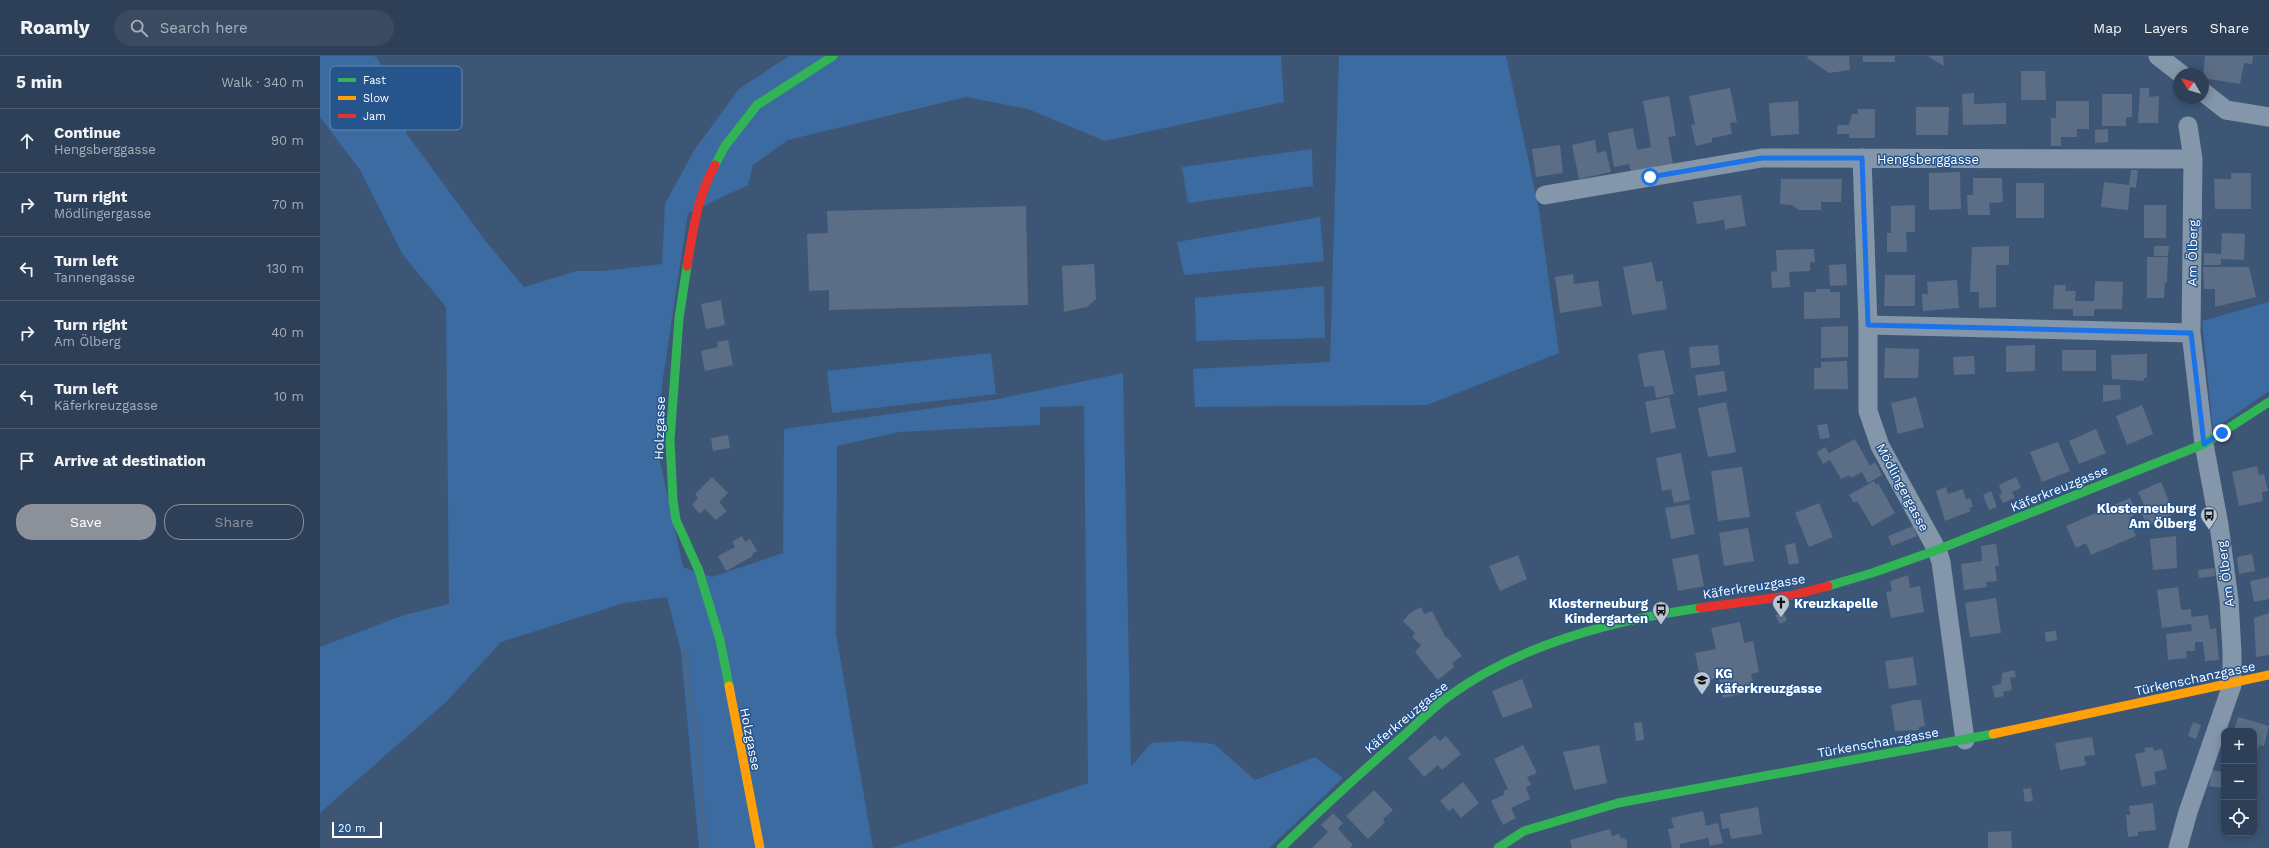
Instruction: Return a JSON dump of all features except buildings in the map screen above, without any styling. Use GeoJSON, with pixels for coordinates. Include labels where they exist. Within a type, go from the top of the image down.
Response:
{"type":"FeatureCollection","features":[{"type":"Feature","properties":{"kind":"street","name":"Holzgasse"},"geometry":{"type":"LineString","coordinates":[[760,848],[720,640],[699,571],[682,536],[674,507],[670,440],[679,318],[695,214],[707,179],[725,146],[742,122],[757,105],[833,56]]}},
{"type":"Feature","properties":{"kind":"street"},"geometry":{"type":"LineString","coordinates":[[2158,56],[2173,68]]}},
{"type":"Feature","properties":{"kind":"street"},"geometry":{"type":"LineString","coordinates":[[2209,97],[2226,110],[2269,117]]}},
{"type":"Feature","properties":{"kind":"street","name":"Am Ölberg"},"geometry":{"type":"LineString","coordinates":[[2178,848],[2188,812],[2232,685],[2230,600],[2219,525],[2204,444],[2191,333],[2193,159],[2188,126]]}},
{"type":"Feature","properties":{"kind":"street","name":"Hengsberggasse"},"geometry":{"type":"LineString","coordinates":[[1545,195],[1762,158],[2193,159]]}},
{"type":"Feature","properties":{"kind":"street","name":"Mödlingergasse"},"geometry":{"type":"LineString","coordinates":[[1862,158],[1868,325],[1868,411],[1880,446],[1937,550],[1965,740]]}},
{"type":"Feature","properties":{"kind":"street"},"geometry":{"type":"LineString","coordinates":[[1868,325],[2191,333]]}},
{"type":"Feature","properties":{"kind":"street","name":"Käferkreuzgasse"},"geometry":{"type":"LineString","coordinates":[[1281,848],[1343,788],[1449,696],[1503,664],[1578,633],[1658,614],[1794,595],[1872,573],[1937,550],[2204,444],[2269,402]]}},
{"type":"Feature","properties":{"kind":"street","name":"Türkenschanzgasse"},"geometry":{"type":"LineString","coordinates":[[1498,848],[1524,830],[1618,802],[1965,740],[2232,685],[2269,675]]}},
{"type":"Feature","properties":{"kind":"shaded area"},"geometry":{"type":"Polygon","coordinates":[[[320,56],[374,56],[377,58],[382,66],[330,66],[330,130],[407,130],[406,133],[487,243],[524,287],[577,271],[604,271],[662,264],[665,204],[695,149],[739,89],[789,56],[1281,56],[1284,102],[1105,141],[1028,109],[966,97],[788,140],[753,165],[748,185],[688,213],[663,378],[656,442],[683,567],[712,577],[783,553],[784,429],[998,399],[1123,373],[1131,767],[1151,743],[1183,741],[1214,744],[1255,780],[1315,757],[1343,778],[1269,848],[891,848],[1088,783],[1084,406],[1040,407],[1040,425],[899,432],[837,446],[836,634],[873,848],[699,848],[681,651],[667,597],[624,603],[501,642],[447,701],[320,813],[320,647],[404,615],[449,604],[446,307],[403,255],[360,170],[320,117],[320,56]]]}},
{"type":"Feature","properties":{"kind":"shaded area"},"geometry":{"type":"Polygon","coordinates":[[[1339,56],[1506,56],[1539,210],[1559,353],[1427,405],[1195,407],[1193,369],[1330,362],[1339,56]]]}},
{"type":"Feature","properties":{"kind":"shaded area"},"geometry":{"type":"Polygon","coordinates":[[[1312,149],[1313,186],[1188,203],[1182,167],[1312,149]]]}},
{"type":"Feature","properties":{"kind":"shaded area"},"geometry":{"type":"Polygon","coordinates":[[[1320,217],[1324,261],[1184,275],[1177,242],[1320,217]]]}},
{"type":"Feature","properties":{"kind":"shaded area"},"geometry":{"type":"Polygon","coordinates":[[[1324,286],[1325,338],[1196,341],[1195,298],[1324,286]]]}},
{"type":"Feature","properties":{"kind":"shaded area"},"geometry":{"type":"Polygon","coordinates":[[[2269,302],[2269,391],[2213,430],[2202,321],[2269,302]]]}},
{"type":"Feature","properties":{"kind":"shaded area"},"geometry":{"type":"Polygon","coordinates":[[[991,353],[996,394],[832,413],[827,371],[991,353]]]}},
{"type":"Feature","properties":{"kind":"waterway"},"geometry":{"type":"LineString","coordinates":[[686,652],[687,679],[696,725],[705,848]]}},
{"type":"Feature","properties":{"kind":"traffic: fast"},"geometry":{"type":"LineString","coordinates":[[715,165],[725,146],[757,105],[833,56]]}},
{"type":"Feature","properties":{"kind":"traffic: fast"},"geometry":{"type":"LineString","coordinates":[[687,266],[679,318],[670,440],[673,500],[676,520],[699,571],[720,640],[729,686]]}},
{"type":"Feature","properties":{"kind":"traffic: fast"},"geometry":{"type":"LineString","coordinates":[[1828,586],[1872,573],[1937,550],[2204,444],[2269,402]]}},
{"type":"Feature","properties":{"kind":"traffic: fast"},"geometry":{"type":"LineString","coordinates":[[1281,848],[1340,792],[1431,711],[1449,696],[1477,678],[1506,662],[1537,648],[1569,637],[1602,627],[1667,613],[1700,608]]}},
{"type":"Feature","properties":{"kind":"traffic: fast"},"geometry":{"type":"LineString","coordinates":[[1498,848],[1524,831],[1618,803],[1993,734]]}},
{"type":"Feature","properties":{"kind":"traffic: slow"},"geometry":{"type":"LineString","coordinates":[[1993,734],[2269,675]]}},
{"type":"Feature","properties":{"kind":"traffic: slow"},"geometry":{"type":"LineString","coordinates":[[729,686],[760,848]]}},
{"type":"Feature","properties":{"kind":"traffic: jam"},"geometry":{"type":"LineString","coordinates":[[687,266],[700,202],[715,165]]}},
{"type":"Feature","properties":{"kind":"traffic: jam"},"geometry":{"type":"LineString","coordinates":[[1700,608],[1794,595],[1828,586]]}},
{"type":"Feature","properties":{"kind":"place","name":"Klosterneuburg Am Ölberg"},"geometry":{"type":"Point","coordinates":[2209,530]}},
{"type":"Feature","properties":{"kind":"place","name":"Kreuzkapelle"},"geometry":{"type":"Point","coordinates":[1781,618]}},
{"type":"Feature","properties":{"kind":"place","name":"Klosterneuburg Kindergarten"},"geometry":{"type":"Point","coordinates":[1661,625]}},
{"type":"Feature","properties":{"kind":"place","name":"KG Käferkreuzgasse"},"geometry":{"type":"Point","coordinates":[1702,695]}},
{"type":"Feature","properties":{"kind":"route"},"geometry":{"type":"LineString","coordinates":[[1650,177],[1762,158],[1862,158],[1868,325],[2191,333],[2204,444],[2222,433]]}}]}
